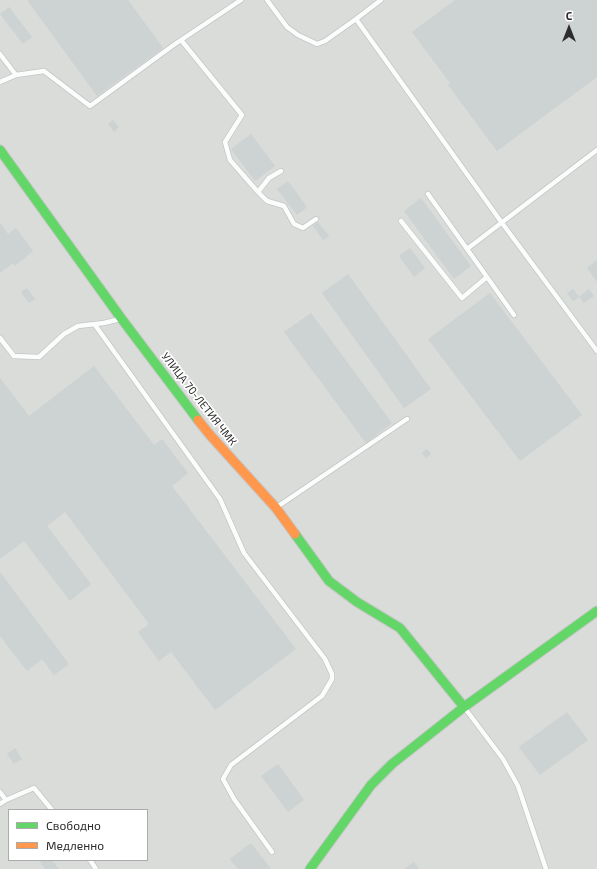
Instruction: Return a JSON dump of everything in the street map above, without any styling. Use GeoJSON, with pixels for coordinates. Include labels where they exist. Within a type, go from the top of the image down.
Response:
{"type":"FeatureCollection","features":[{"type":"Feature","properties":{"kind":"street","name":"УЛИЦА 70-ЛЕТИЯ ЧМК"},"geometry":{"type":"LineString","coordinates":[[0,150],[121,318],[210,435],[276,508],[329,581],[357,602],[400,628],[464,708]]}},
{"type":"Feature","properties":{"kind":"street"},"geometry":{"type":"LineString","coordinates":[[310,869],[371,785],[392,764],[464,708],[597,611]]}},
{"type":"Feature","properties":{"kind":"lane"},"geometry":{"type":"LineString","coordinates":[[0,82],[16,75],[44,71],[90,106],[181,40],[241,0]]}},
{"type":"Feature","properties":{"kind":"lane"},"geometry":{"type":"LineString","coordinates":[[267,0],[287,27],[298,35],[317,44],[325,41],[381,0]]}},
{"type":"Feature","properties":{"kind":"lane"},"geometry":{"type":"LineString","coordinates":[[356,19],[502,223],[597,351]]}},
{"type":"Feature","properties":{"kind":"lane"},"geometry":{"type":"LineString","coordinates":[[181,40],[242,115],[225,142],[230,160],[267,201],[284,206],[294,224],[303,228],[316,219]]}},
{"type":"Feature","properties":{"kind":"lane"},"geometry":{"type":"LineString","coordinates":[[0,54],[16,75]]}},
{"type":"Feature","properties":{"kind":"lane"},"geometry":{"type":"LineString","coordinates":[[467,248],[597,150]]}},
{"type":"Feature","properties":{"kind":"lane"},"geometry":{"type":"LineString","coordinates":[[258,192],[269,178],[281,171]]}},
{"type":"Feature","properties":{"kind":"lane"},"geometry":{"type":"LineString","coordinates":[[428,194],[514,315]]}},
{"type":"Feature","properties":{"kind":"lane"},"geometry":{"type":"LineString","coordinates":[[401,221],[462,298],[487,277]]}},
{"type":"Feature","properties":{"kind":"lane"},"geometry":{"type":"LineString","coordinates":[[0,338],[14,356],[39,357],[69,331],[78,326],[95,325],[121,318]]}},
{"type":"Feature","properties":{"kind":"lane"},"geometry":{"type":"LineString","coordinates":[[95,325],[220,499],[244,553],[325,659],[332,674],[332,679],[322,696],[231,765],[223,779],[234,800],[272,852]]}},
{"type":"Feature","properties":{"kind":"lane"},"geometry":{"type":"LineString","coordinates":[[276,508],[406,419]]}},
{"type":"Feature","properties":{"kind":"lane"},"geometry":{"type":"LineString","coordinates":[[464,708],[503,759],[518,786],[546,869]]}},
{"type":"Feature","properties":{"kind":"lane"},"geometry":{"type":"LineString","coordinates":[[0,804],[34,788],[51,809]]}},
{"type":"Feature","properties":{"kind":"lane"},"geometry":{"type":"LineString","coordinates":[[0,792],[6,800]]}},
{"type":"Feature","properties":{"kind":"shaded area"},"geometry":{"type":"Polygon","coordinates":[[[0,0],[597,0],[597,869],[0,869],[0,0]]]}},
{"type":"Feature","properties":{"kind":"building"},"geometry":{"type":"Polygon","coordinates":[[[27,0],[128,0],[163,48],[97,96],[27,0]]]}},
{"type":"Feature","properties":{"kind":"building"},"geometry":{"type":"Polygon","coordinates":[[[455,0],[597,0],[597,77],[497,151],[448,85],[450,83],[412,32],[455,0]]]}},
{"type":"Feature","properties":{"kind":"building"},"geometry":{"type":"Polygon","coordinates":[[[9,7],[32,37],[23,44],[0,14],[9,7]]]}},
{"type":"Feature","properties":{"kind":"building"},"geometry":{"type":"Polygon","coordinates":[[[113,120],[119,127],[114,132],[108,124],[113,120]]]}},
{"type":"Feature","properties":{"kind":"building"},"geometry":{"type":"Polygon","coordinates":[[[251,134],[275,166],[255,181],[231,149],[251,134]]]}},
{"type":"Feature","properties":{"kind":"building"},"geometry":{"type":"Polygon","coordinates":[[[288,181],[307,207],[297,215],[277,189],[288,181]]]}},
{"type":"Feature","properties":{"kind":"building"},"geometry":{"type":"Polygon","coordinates":[[[421,198],[471,266],[454,279],[404,211],[421,198]]]}},
{"type":"Feature","properties":{"kind":"building"},"geometry":{"type":"Polygon","coordinates":[[[318,222],[329,236],[323,240],[313,226],[318,222]]]}},
{"type":"Feature","properties":{"kind":"building"},"geometry":{"type":"Polygon","coordinates":[[[0,223],[8,234],[16,228],[33,251],[15,266],[13,263],[0,273],[0,223]]]}},
{"type":"Feature","properties":{"kind":"building"},"geometry":{"type":"Polygon","coordinates":[[[410,248],[425,268],[414,277],[399,256],[410,248]]]}},
{"type":"Feature","properties":{"kind":"building"},"geometry":{"type":"Polygon","coordinates":[[[597,260],[597,282],[587,268],[597,260]]]}},
{"type":"Feature","properties":{"kind":"building"},"geometry":{"type":"Polygon","coordinates":[[[348,274],[431,389],[404,408],[322,293],[348,274]]]}},
{"type":"Feature","properties":{"kind":"building"},"geometry":{"type":"Polygon","coordinates":[[[27,288],[35,299],[29,303],[21,292],[27,288]]]}},
{"type":"Feature","properties":{"kind":"building"},"geometry":{"type":"Polygon","coordinates":[[[573,289],[579,297],[573,301],[567,293],[573,289]]]}},
{"type":"Feature","properties":{"kind":"building"},"geometry":{"type":"Polygon","coordinates":[[[589,289],[594,296],[584,303],[579,297],[589,289]]]}},
{"type":"Feature","properties":{"kind":"building"},"geometry":{"type":"Polygon","coordinates":[[[490,293],[582,415],[520,461],[428,339],[490,293]]]}},
{"type":"Feature","properties":{"kind":"building"},"geometry":{"type":"Polygon","coordinates":[[[311,313],[392,423],[366,443],[284,332],[311,313]]]}},
{"type":"Feature","properties":{"kind":"building"},"geometry":{"type":"Polygon","coordinates":[[[94,366],[154,445],[162,439],[188,473],[172,486],[296,649],[215,710],[171,652],[159,661],[138,632],[149,624],[65,512],[47,526],[91,584],[70,601],[24,541],[0,559],[0,378],[29,416],[94,366]]]}},
{"type":"Feature","properties":{"kind":"building"},"geometry":{"type":"Polygon","coordinates":[[[427,449],[431,454],[426,458],[422,453],[427,449]]]}},
{"type":"Feature","properties":{"kind":"building"},"geometry":{"type":"Polygon","coordinates":[[[0,572],[69,664],[54,675],[42,659],[27,671],[0,636],[0,572]]]}},
{"type":"Feature","properties":{"kind":"building"},"geometry":{"type":"Polygon","coordinates":[[[567,712],[588,740],[540,775],[519,747],[567,712]]]}},
{"type":"Feature","properties":{"kind":"building"},"geometry":{"type":"Polygon","coordinates":[[[15,748],[22,759],[14,764],[7,754],[15,748]]]}},
{"type":"Feature","properties":{"kind":"building"},"geometry":{"type":"Polygon","coordinates":[[[278,764],[304,800],[288,812],[261,776],[278,764]]]}},
{"type":"Feature","properties":{"kind":"building"},"geometry":{"type":"Polygon","coordinates":[[[251,843],[271,869],[238,869],[230,859],[251,843]]]}},
{"type":"Feature","properties":{"kind":"building"},"geometry":{"type":"Polygon","coordinates":[[[40,861],[53,861],[59,869],[45,869],[40,861]]]}},
{"type":"Feature","properties":{"kind":"building"},"geometry":{"type":"Polygon","coordinates":[[[414,862],[419,869],[404,869],[414,862]]]}},
{"type":"Feature","properties":{"kind":"traffic: fast"},"geometry":{"type":"LineString","coordinates":[[0,150],[121,318],[198,420]]}},
{"type":"Feature","properties":{"kind":"traffic: fast"},"geometry":{"type":"LineString","coordinates":[[295,534],[329,581],[357,602],[400,628],[464,707]]}},
{"type":"Feature","properties":{"kind":"traffic: fast"},"geometry":{"type":"LineString","coordinates":[[310,869],[371,785],[392,764],[464,707],[597,611]]}},
{"type":"Feature","properties":{"kind":"traffic: slow"},"geometry":{"type":"LineString","coordinates":[[198,420],[276,508],[295,534]]}}]}
